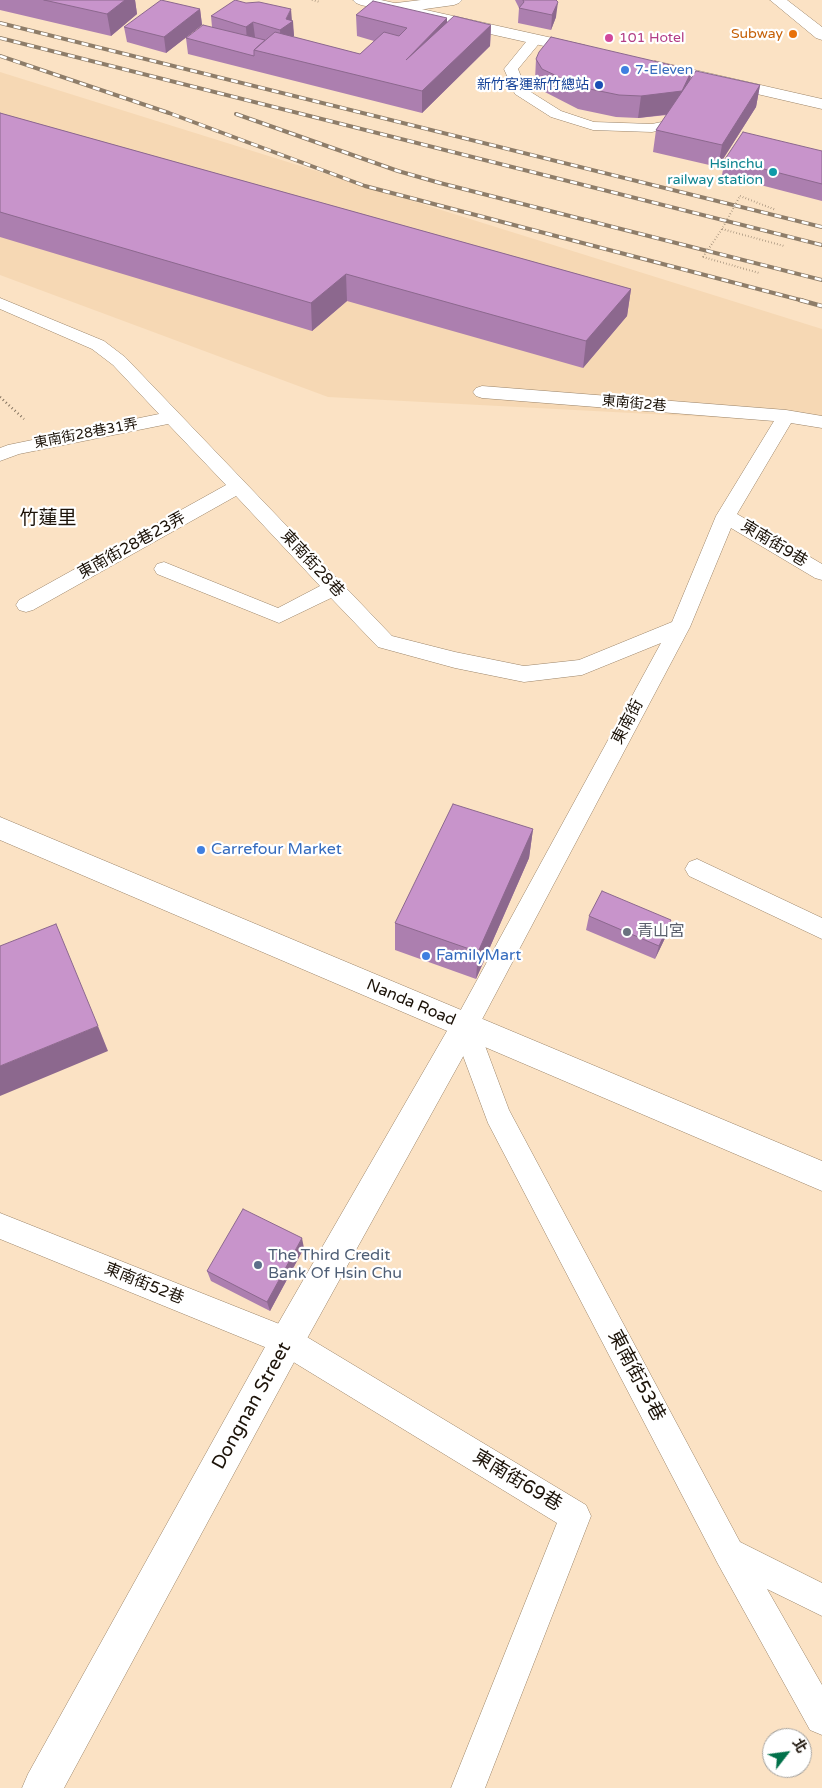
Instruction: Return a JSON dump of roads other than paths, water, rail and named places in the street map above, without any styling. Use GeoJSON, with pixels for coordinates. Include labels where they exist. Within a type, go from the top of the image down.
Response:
{"type":"FeatureCollection","features":[{"type":"Feature","properties":{"kind":"street"},"geometry":{"type":"LineString","coordinates":[[361,0],[602,54]]}},
{"type":"Feature","properties":{"kind":"street"},"geometry":{"type":"LineString","coordinates":[[396,8],[454,0]]}},
{"type":"Feature","properties":{"kind":"street"},"geometry":{"type":"LineString","coordinates":[[778,0],[822,35]]}},
{"type":"Feature","properties":{"kind":"street"},"geometry":{"type":"LineString","coordinates":[[640,63],[822,104]]}},
{"type":"Feature","properties":{"kind":"street","name":"Nanda Road"},"geometry":{"type":"LineString","coordinates":[[0,828],[822,1176]]}},
{"type":"Feature","properties":{"kind":"street","name":"Dongnan Street"},"geometry":{"type":"LineString","coordinates":[[42,1788],[287,1341],[465,1026]]}},
{"type":"Feature","properties":{"kind":"lane"},"geometry":{"type":"LineString","coordinates":[[535,40],[511,69],[520,91],[556,114],[593,126],[652,128],[699,117],[704,110]]}},
{"type":"Feature","properties":{"kind":"lane"},"geometry":{"type":"LineString","coordinates":[[715,96],[726,82]]}},
{"type":"Feature","properties":{"kind":"lane","name":"東南街28巷"},"geometry":{"type":"LineString","coordinates":[[0,303],[98,345],[119,361],[385,642],[455,660],[524,674],[582,667],[680,627]]}},
{"type":"Feature","properties":{"kind":"lane","name":"東南街2巷"},"geometry":{"type":"LineString","coordinates":[[482,392],[786,416],[822,422]]}},
{"type":"Feature","properties":{"kind":"lane","name":"東南街"},"geometry":{"type":"LineString","coordinates":[[465,1026],[680,627],[726,516],[786,416]]}},
{"type":"Feature","properties":{"kind":"lane","name":"東南街28巷31弄"},"geometry":{"type":"LineString","coordinates":[[0,455],[15,449],[174,417]]}},
{"type":"Feature","properties":{"kind":"lane","name":"東南街28巷23弄"},"geometry":{"type":"LineString","coordinates":[[26,605],[239,486]]}},
{"type":"Feature","properties":{"kind":"lane","name":"東南街9巷"},"geometry":{"type":"LineString","coordinates":[[726,516],[822,573]]}},
{"type":"Feature","properties":{"kind":"lane"},"geometry":{"type":"LineString","coordinates":[[164,570],[279,616],[334,588]]}},
{"type":"Feature","properties":{"kind":"lane"},"geometry":{"type":"LineString","coordinates":[[697,869],[822,929]]}},
{"type":"Feature","properties":{"kind":"lane","name":"東南街53巷"},"geometry":{"type":"LineString","coordinates":[[465,1026],[497,1114],[729,1553],[822,1718]]}},
{"type":"Feature","properties":{"kind":"lane","name":"東南街52巷"},"geometry":{"type":"LineString","coordinates":[[0,1226],[287,1341]]}},
{"type":"Feature","properties":{"kind":"lane","name":"東南街69巷"},"geometry":{"type":"LineString","coordinates":[[287,1341],[575,1516],[468,1788]]}},
{"type":"Feature","properties":{"kind":"lane"},"geometry":{"type":"LineString","coordinates":[[729,1553],[822,1600]]}},
{"type":"Feature","properties":{"kind":"railway"},"geometry":{"type":"LineString","coordinates":[[0,23],[822,227]]}},
{"type":"Feature","properties":{"kind":"railway"},"geometry":{"type":"LineString","coordinates":[[0,38],[822,245]]}},
{"type":"Feature","properties":{"kind":"railway"},"geometry":{"type":"LineString","coordinates":[[0,56],[169,113],[365,186],[804,301]]}},
{"type":"Feature","properties":{"kind":"railway"},"geometry":{"type":"LineString","coordinates":[[236,114],[398,171],[440,183],[822,280]]}},
{"type":"Feature","properties":{"kind":"railway"},"geometry":{"type":"LineString","coordinates":[[800,300],[822,306]]}},
{"type":"Feature","properties":{"kind":"place","name":"Subway"},"geometry":{"type":"Point","coordinates":[793,34]}},
{"type":"Feature","properties":{"kind":"place","name":"101 Hotel"},"geometry":{"type":"Point","coordinates":[609,38]}},
{"type":"Feature","properties":{"kind":"place","name":"7-Eleven"},"geometry":{"type":"Point","coordinates":[625,70]}},
{"type":"Feature","properties":{"kind":"place","name":"新竹客運新竹總站"},"geometry":{"type":"Point","coordinates":[599,85]}},
{"type":"Feature","properties":{"kind":"place","name":"Hsinchu railway station"},"geometry":{"type":"Point","coordinates":[773,172]}},
{"type":"Feature","properties":{"kind":"place","name":"Carrefour Market"},"geometry":{"type":"Point","coordinates":[201,850]}},
{"type":"Feature","properties":{"kind":"place","name":"青山宮"},"geometry":{"type":"Point","coordinates":[627,932]}},
{"type":"Feature","properties":{"kind":"place","name":"FamilyMart"},"geometry":{"type":"Point","coordinates":[426,956]}},
{"type":"Feature","properties":{"kind":"place","name":"The Third Credit Bank Of Hsin Chu"},"geometry":{"type":"Point","coordinates":[258,1265]}},
{"type":"Feature","properties":{"kind":"district","name":"竹蓮里"},"geometry":{"type":"Point","coordinates":[48,519]}}]}
